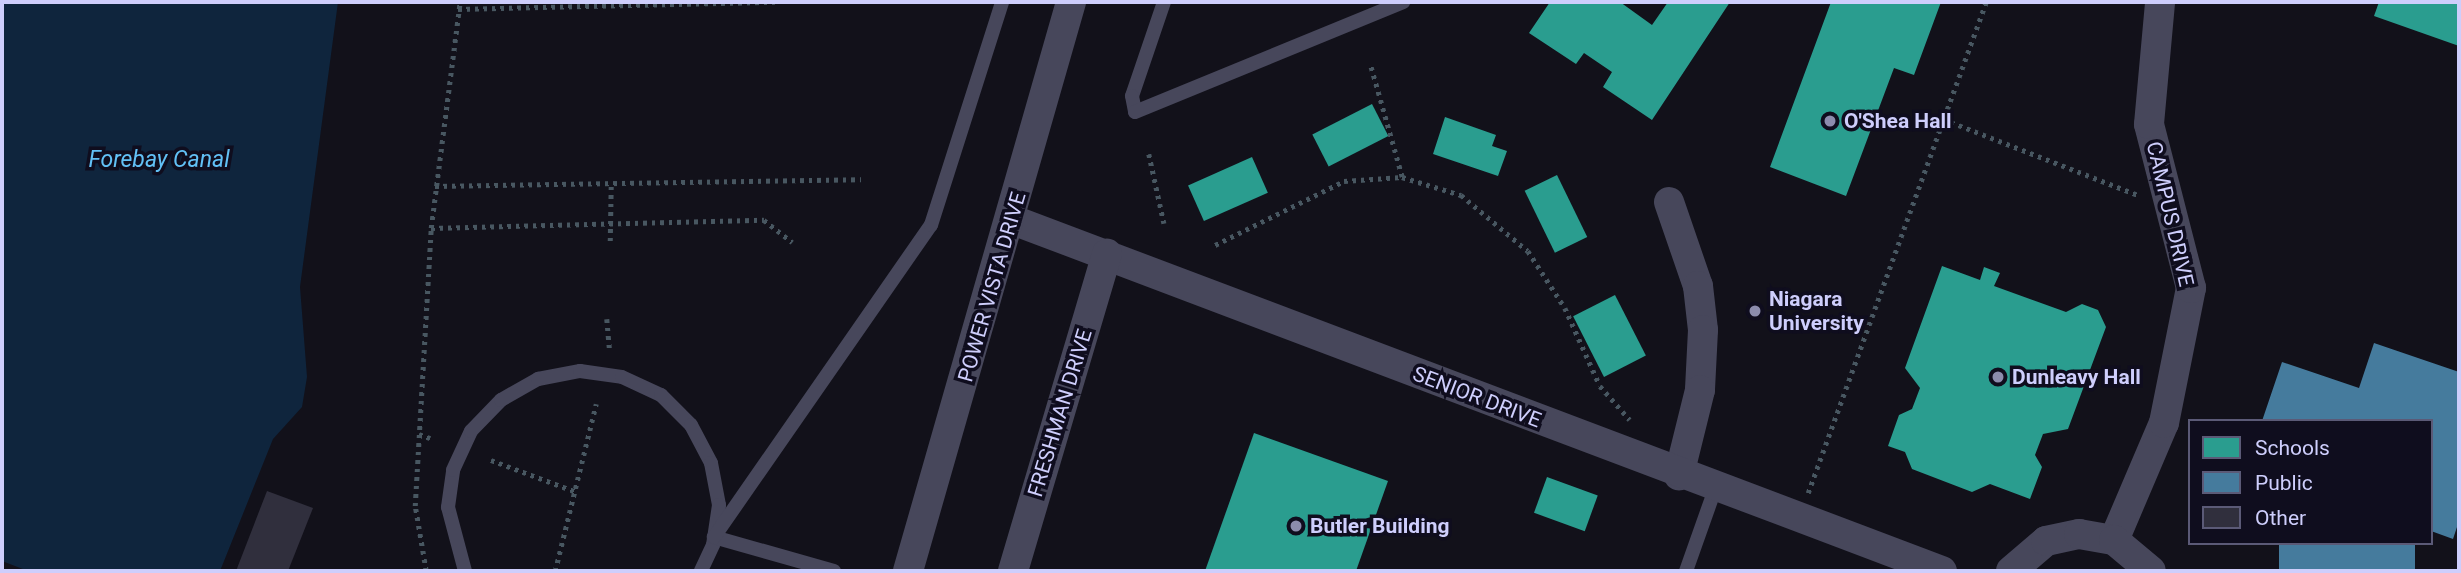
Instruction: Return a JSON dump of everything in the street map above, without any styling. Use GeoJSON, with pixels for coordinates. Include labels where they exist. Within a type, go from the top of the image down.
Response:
{"type":"FeatureCollection","features":[{"type":"Feature","properties":{"kind":"street","name":"POWER VISTA DRIVE"},"geometry":{"type":"LineString","coordinates":[[908,571],[1013,220],[1071,2]]}},
{"type":"Feature","properties":{"kind":"street","name":"CAMPUS DRIVE"},"geometry":{"type":"LineString","coordinates":[[2114,540],[2164,423],[2191,288],[2149,124],[2160,2]]}},
{"type":"Feature","properties":{"kind":"street"},"geometry":{"type":"LineString","coordinates":[[1669,202],[1698,286],[1703,330],[1700,390],[1679,475]]}},
{"type":"Feature","properties":{"kind":"street","name":"SENIOR DRIVE"},"geometry":{"type":"LineString","coordinates":[[1013,220],[1108,254],[1716,489],[1942,571]]}},
{"type":"Feature","properties":{"kind":"street","name":"FRESHMAN DRIVE"},"geometry":{"type":"LineString","coordinates":[[1013,571],[1108,254]]}},
{"type":"Feature","properties":{"kind":"street"},"geometry":{"type":"LineString","coordinates":[[2011,571],[2046,541],[2079,534],[2114,540],[2151,571]]}},
{"type":"Feature","properties":{"kind":"lane"},"geometry":{"type":"LineString","coordinates":[[714,537],[931,225],[1002,2]]}},
{"type":"Feature","properties":{"kind":"lane"},"geometry":{"type":"LineString","coordinates":[[1164,2],[1132,96],[1135,111],[1403,2]]}},
{"type":"Feature","properties":{"kind":"lane"},"geometry":{"type":"LineString","coordinates":[[465,571],[448,507],[453,470],[471,431],[500,400],[538,379],[580,371],[622,377],[661,395],[691,425],[711,463],[719,505],[714,537],[701,571]]}},
{"type":"Feature","properties":{"kind":"lane"},"geometry":{"type":"LineString","coordinates":[[1686,571],[1716,489]]}},
{"type":"Feature","properties":{"kind":"lane"},"geometry":{"type":"LineString","coordinates":[[714,537],[834,571]]}},
{"type":"Feature","properties":{"kind":"path"},"geometry":{"type":"LineString","coordinates":[[426,571],[415,506],[431,228],[460,2]]}},
{"type":"Feature","properties":{"kind":"path"},"geometry":{"type":"LineString","coordinates":[[458,9],[775,2]]}},
{"type":"Feature","properties":{"kind":"path"},"geometry":{"type":"LineString","coordinates":[[1804,503],[1986,2]]}},
{"type":"Feature","properties":{"kind":"path"},"geometry":{"type":"LineString","coordinates":[[1370,64],[1402,177]]}},
{"type":"Feature","properties":{"kind":"path"},"geometry":{"type":"LineString","coordinates":[[1943,119],[2170,207]]}},
{"type":"Feature","properties":{"kind":"path"},"geometry":{"type":"LineString","coordinates":[[1149,154],[1164,223]]}},
{"type":"Feature","properties":{"kind":"path"},"geometry":{"type":"LineString","coordinates":[[1215,245],[1344,181],[1402,177],[1461,195],[1528,251],[1565,308],[1600,386],[1640,429]]}},
{"type":"Feature","properties":{"kind":"path"},"geometry":{"type":"LineString","coordinates":[[435,186],[861,179]]}},
{"type":"Feature","properties":{"kind":"path"},"geometry":{"type":"LineString","coordinates":[[610,241],[611,183]]}},
{"type":"Feature","properties":{"kind":"path"},"geometry":{"type":"LineString","coordinates":[[431,228],[764,220],[792,242]]}},
{"type":"Feature","properties":{"kind":"path"},"geometry":{"type":"LineString","coordinates":[[607,319],[610,351]]}},
{"type":"Feature","properties":{"kind":"path"},"geometry":{"type":"LineString","coordinates":[[555,571],[596,404]]}},
{"type":"Feature","properties":{"kind":"path"},"geometry":{"type":"LineString","coordinates":[[419,434],[430,438]]}},
{"type":"Feature","properties":{"kind":"path"},"geometry":{"type":"LineString","coordinates":[[492,460],[574,491]]}},
{"type":"Feature","properties":{"kind":"water","name":"Forebay Canal"},"geometry":{"type":"Polygon","coordinates":[[[2,2],[338,2],[300,287],[307,377],[302,407],[273,439],[220,571],[28,571],[2,561],[2,2]]]}},
{"type":"Feature","properties":{"kind":"building: Schools"},"geometry":{"type":"Polygon","coordinates":[[[1550,2],[1620,2],[1652,25],[1668,2],[1730,2],[1652,120],[1603,87],[1612,72],[1584,53],[1576,64],[1529,33],[1550,2]]]}},
{"type":"Feature","properties":{"kind":"building: Schools","name":"O'Shea Hall"},"geometry":{"type":"Polygon","coordinates":[[[1831,2],[1941,2],[1914,75],[1894,68],[1846,196],[1770,167],[1831,2]]]}},
{"type":"Feature","properties":{"kind":"building: Schools"},"geometry":{"type":"Polygon","coordinates":[[[2379,2],[2459,2],[2459,46],[2374,16],[2379,2]]]}},
{"type":"Feature","properties":{"kind":"building: Schools"},"geometry":{"type":"Polygon","coordinates":[[[1372,104],[1388,136],[1329,166],[1312,134],[1372,104]]]}},
{"type":"Feature","properties":{"kind":"building: Schools"},"geometry":{"type":"Polygon","coordinates":[[[1445,117],[1496,135],[1492,146],[1507,151],[1498,176],[1433,154],[1445,117]]]}},
{"type":"Feature","properties":{"kind":"building: Schools"},"geometry":{"type":"Polygon","coordinates":[[[1252,157],[1268,193],[1204,221],[1188,185],[1252,157]]]}},
{"type":"Feature","properties":{"kind":"building: Schools"},"geometry":{"type":"Polygon","coordinates":[[[1557,175],[1587,237],[1555,253],[1525,191],[1557,175]]]}},
{"type":"Feature","properties":{"kind":"building: Schools","name":"Dunleavy Hall"},"geometry":{"type":"Polygon","coordinates":[[[1942,266],[1980,280],[1984,267],[2000,273],[1994,286],[2066,312],[2082,304],[2098,310],[2106,327],[2068,429],[2043,434],[2035,455],[2042,467],[2030,499],[1990,484],[1972,492],[1912,469],[1905,452],[1888,446],[1899,415],[1912,409],[1920,388],[1905,368],[1942,266]]]}},
{"type":"Feature","properties":{"kind":"building: Schools"},"geometry":{"type":"Polygon","coordinates":[[[1615,295],[1646,356],[1604,377],[1573,316],[1615,295]]]}},
{"type":"Feature","properties":{"kind":"building: Schools","name":"Butler Building"},"geometry":{"type":"Polygon","coordinates":[[[1254,433],[1388,481],[1356,571],[1205,571],[1254,433]]]}},
{"type":"Feature","properties":{"kind":"building: Schools"},"geometry":{"type":"Polygon","coordinates":[[[1547,477],[1598,495],[1585,531],[1534,513],[1547,477]]]}},
{"type":"Feature","properties":{"kind":"building: Public"},"geometry":{"type":"Polygon","coordinates":[[[2374,343],[2459,372],[2459,521],[2453,539],[2433,532],[2433,419],[2263,419],[2282,362],[2359,388],[2374,343]]]}},
{"type":"Feature","properties":{"kind":"building: Public"},"geometry":{"type":"Polygon","coordinates":[[[2279,545],[2415,545],[2415,571],[2279,571],[2279,545]]]}},
{"type":"Feature","properties":{"kind":"building: Other"},"geometry":{"type":"Polygon","coordinates":[[[267,491],[313,508],[288,571],[236,571],[267,491]]]}},
{"type":"Feature","properties":{"kind":"place","name":"O'Shea Hall"},"geometry":{"type":"Point","coordinates":[1830,121]}},
{"type":"Feature","properties":{"kind":"place","name":"Niagara University"},"geometry":{"type":"Point","coordinates":[1755,311]}},
{"type":"Feature","properties":{"kind":"place","name":"Dunleavy Hall"},"geometry":{"type":"Point","coordinates":[1998,377]}},
{"type":"Feature","properties":{"kind":"place","name":"Butler Building"},"geometry":{"type":"Point","coordinates":[1296,526]}}]}
